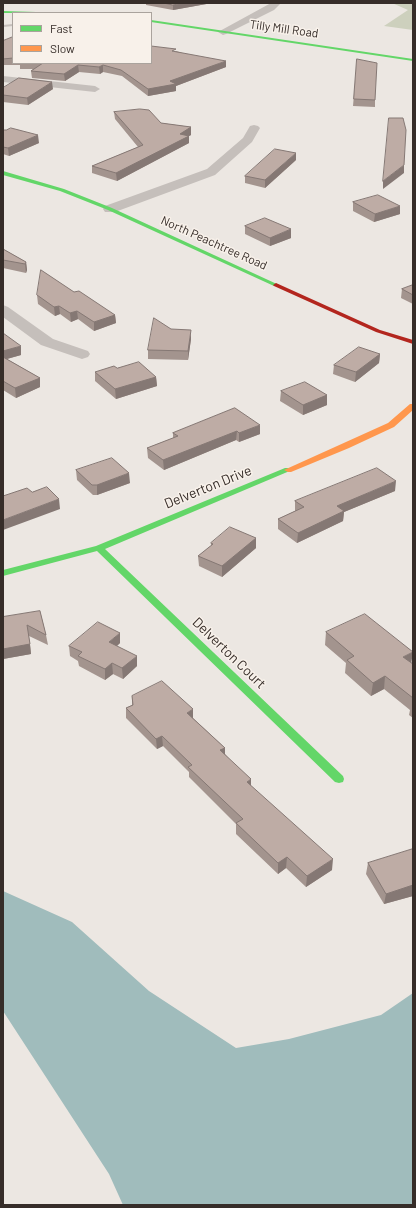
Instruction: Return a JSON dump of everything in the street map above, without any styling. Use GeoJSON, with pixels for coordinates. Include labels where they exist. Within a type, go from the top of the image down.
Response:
{"type":"FeatureCollection","features":[{"type":"Feature","properties":{"kind":"street"},"geometry":{"type":"LineString","coordinates":[[223,32],[271,8],[276,3]]}},
{"type":"Feature","properties":{"kind":"street","name":"Tilly Mill Road"},"geometry":{"type":"LineString","coordinates":[[152,21],[413,60]]}},
{"type":"Feature","properties":{"kind":"street"},"geometry":{"type":"LineString","coordinates":[[3,79],[95,89]]}},
{"type":"Feature","properties":{"kind":"street"},"geometry":{"type":"LineString","coordinates":[[110,209],[211,172],[248,140],[254,128]]}},
{"type":"Feature","properties":{"kind":"street","name":"North Peachtree Road"},"geometry":{"type":"LineString","coordinates":[[3,173],[62,190],[110,209],[378,331],[413,342]]}},
{"type":"Feature","properties":{"kind":"street"},"geometry":{"type":"LineString","coordinates":[[3,310],[47,342],[82,354]]}},
{"type":"Feature","properties":{"kind":"street","name":"Delverton Drive"},"geometry":{"type":"LineString","coordinates":[[3,573],[99,548],[346,446],[391,425],[413,406]]}},
{"type":"Feature","properties":{"kind":"street","name":"Delverton Court"},"geometry":{"type":"LineString","coordinates":[[99,548],[339,779]]}},
{"type":"Feature","properties":{"kind":"green space"},"geometry":{"type":"Polygon","coordinates":[[[392,3],[413,3],[413,30],[384,26],[408,10],[392,3]]]}},
{"type":"Feature","properties":{"kind":"water"},"geometry":{"type":"Polygon","coordinates":[[[3,891],[72,922],[149,991],[236,1048],[289,1039],[381,1015],[413,993],[413,1205],[123,1205],[109,1174],[3,1011],[3,891]]]}},
{"type":"Feature","properties":{"kind":"building"},"geometry":{"type":"Polygon","coordinates":[[[164,3],[183,3],[173,5],[164,3]]]}},
{"type":"Feature","properties":{"kind":"building"},"geometry":{"type":"Polygon","coordinates":[[[12,37],[12,58],[3,59],[3,41],[12,37]]]}},
{"type":"Feature","properties":{"kind":"building"},"geometry":{"type":"Polygon","coordinates":[[[152,46],[176,49],[172,51],[226,61],[170,81],[176,84],[148,89],[121,70],[103,65],[99,67],[78,65],[64,74],[31,71],[42,64],[152,64],[152,46]]]}},
{"type":"Feature","properties":{"kind":"building"},"geometry":{"type":"Polygon","coordinates":[[[357,59],[377,63],[375,100],[354,99],[357,59]]]}},
{"type":"Feature","properties":{"kind":"building"},"geometry":{"type":"Polygon","coordinates":[[[19,78],[52,82],[27,98],[3,95],[3,88],[19,78]]]}},
{"type":"Feature","properties":{"kind":"building"},"geometry":{"type":"Polygon","coordinates":[[[140,109],[149,110],[161,123],[191,127],[180,134],[189,136],[116,173],[92,166],[143,145],[114,112],[140,109]]]}},
{"type":"Feature","properties":{"kind":"building"},"geometry":{"type":"Polygon","coordinates":[[[389,118],[403,118],[406,130],[404,165],[383,181],[389,118]]]}},
{"type":"Feature","properties":{"kind":"building"},"geometry":{"type":"Polygon","coordinates":[[[11,128],[38,135],[8,148],[3,147],[3,130],[11,128]]]}},
{"type":"Feature","properties":{"kind":"building"},"geometry":{"type":"Polygon","coordinates":[[[275,149],[296,153],[265,180],[245,176],[275,149]]]}},
{"type":"Feature","properties":{"kind":"building"},"geometry":{"type":"Polygon","coordinates":[[[378,195],[400,206],[375,214],[353,202],[378,195]]]}},
{"type":"Feature","properties":{"kind":"building"},"geometry":{"type":"Polygon","coordinates":[[[265,218],[291,229],[270,238],[245,226],[265,218]]]}},
{"type":"Feature","properties":{"kind":"building"},"geometry":{"type":"Polygon","coordinates":[[[3,249],[26,262],[25,264],[3,260],[3,249]]]}},
{"type":"Feature","properties":{"kind":"building"},"geometry":{"type":"Polygon","coordinates":[[[41,270],[74,292],[79,291],[115,315],[94,322],[77,311],[70,313],[59,306],[54,307],[37,295],[41,270]]]}},
{"type":"Feature","properties":{"kind":"building"},"geometry":{"type":"Polygon","coordinates":[[[413,285],[413,295],[402,289],[413,285]]]}},
{"type":"Feature","properties":{"kind":"building"},"geometry":{"type":"Polygon","coordinates":[[[154,318],[171,329],[191,330],[188,351],[148,350],[154,318]]]}},
{"type":"Feature","properties":{"kind":"building"},"geometry":{"type":"Polygon","coordinates":[[[3,333],[21,346],[3,351],[3,333]]]}},
{"type":"Feature","properties":{"kind":"building"},"geometry":{"type":"Polygon","coordinates":[[[359,347],[380,354],[356,372],[334,365],[359,347]]]}},
{"type":"Feature","properties":{"kind":"building"},"geometry":{"type":"Polygon","coordinates":[[[3,357],[40,378],[15,388],[3,381],[3,357]]]}},
{"type":"Feature","properties":{"kind":"building"},"geometry":{"type":"Polygon","coordinates":[[[139,362],[156,377],[115,389],[95,372],[114,366],[117,368],[139,362]]]}},
{"type":"Feature","properties":{"kind":"building"},"geometry":{"type":"Polygon","coordinates":[[[305,382],[327,395],[303,405],[281,391],[305,382]]]}},
{"type":"Feature","properties":{"kind":"building"},"geometry":{"type":"Polygon","coordinates":[[[235,408],[260,425],[239,433],[237,431],[163,460],[147,448],[178,436],[173,433],[235,408]]]}},
{"type":"Feature","properties":{"kind":"building"},"geometry":{"type":"Polygon","coordinates":[[[112,458],[129,473],[97,485],[92,485],[76,470],[112,458]]]}},
{"type":"Feature","properties":{"kind":"building"},"geometry":{"type":"Polygon","coordinates":[[[377,468],[396,481],[337,506],[344,511],[298,533],[278,519],[304,507],[295,501],[377,468]]]}},
{"type":"Feature","properties":{"kind":"building"},"geometry":{"type":"Polygon","coordinates":[[[47,487],[59,499],[3,520],[3,496],[27,488],[32,492],[47,487]]]}},
{"type":"Feature","properties":{"kind":"building"},"geometry":{"type":"Polygon","coordinates":[[[230,527],[256,538],[222,566],[198,556],[213,544],[211,543],[230,527]]]}},
{"type":"Feature","properties":{"kind":"building"},"geometry":{"type":"Polygon","coordinates":[[[40,611],[46,635],[27,625],[30,644],[3,649],[3,617],[40,611]]]}},
{"type":"Feature","properties":{"kind":"building"},"geometry":{"type":"Polygon","coordinates":[[[365,614],[413,652],[403,657],[413,664],[413,698],[385,676],[373,683],[347,660],[354,656],[326,632],[365,614]]]}},
{"type":"Feature","properties":{"kind":"building"},"geometry":{"type":"Polygon","coordinates":[[[98,622],[120,633],[109,642],[137,656],[122,668],[112,663],[105,669],[78,656],[82,652],[69,646],[98,622]]]}},
{"type":"Feature","properties":{"kind":"building"},"geometry":{"type":"Polygon","coordinates":[[[162,681],[193,709],[187,713],[225,748],[220,750],[251,779],[247,782],[333,859],[307,876],[287,857],[278,863],[236,823],[243,819],[188,767],[192,765],[162,736],[156,739],[126,708],[133,705],[132,696],[162,681]]]}},
{"type":"Feature","properties":{"kind":"building"},"geometry":{"type":"Polygon","coordinates":[[[413,849],[413,885],[386,894],[368,863],[413,849]]]}},
{"type":"Feature","properties":{"kind":"traffic: fast"},"geometry":{"type":"LineString","coordinates":[[3,12],[12,12]]}},
{"type":"Feature","properties":{"kind":"traffic: fast"},"geometry":{"type":"LineString","coordinates":[[152,21],[413,60]]}},
{"type":"Feature","properties":{"kind":"traffic: fast"},"geometry":{"type":"LineString","coordinates":[[3,173],[62,190],[110,209],[276,285]]}},
{"type":"Feature","properties":{"kind":"traffic: fast"},"geometry":{"type":"LineString","coordinates":[[3,573],[99,548],[288,470]]}},
{"type":"Feature","properties":{"kind":"traffic: fast"},"geometry":{"type":"LineString","coordinates":[[99,548],[339,779]]}},
{"type":"Feature","properties":{"kind":"traffic: slow"},"geometry":{"type":"LineString","coordinates":[[288,470],[346,446],[391,425],[413,406]]}},
{"type":"Feature","properties":{"kind":"traffic: jam"},"geometry":{"type":"LineString","coordinates":[[276,285],[378,331],[413,342]]}}]}
